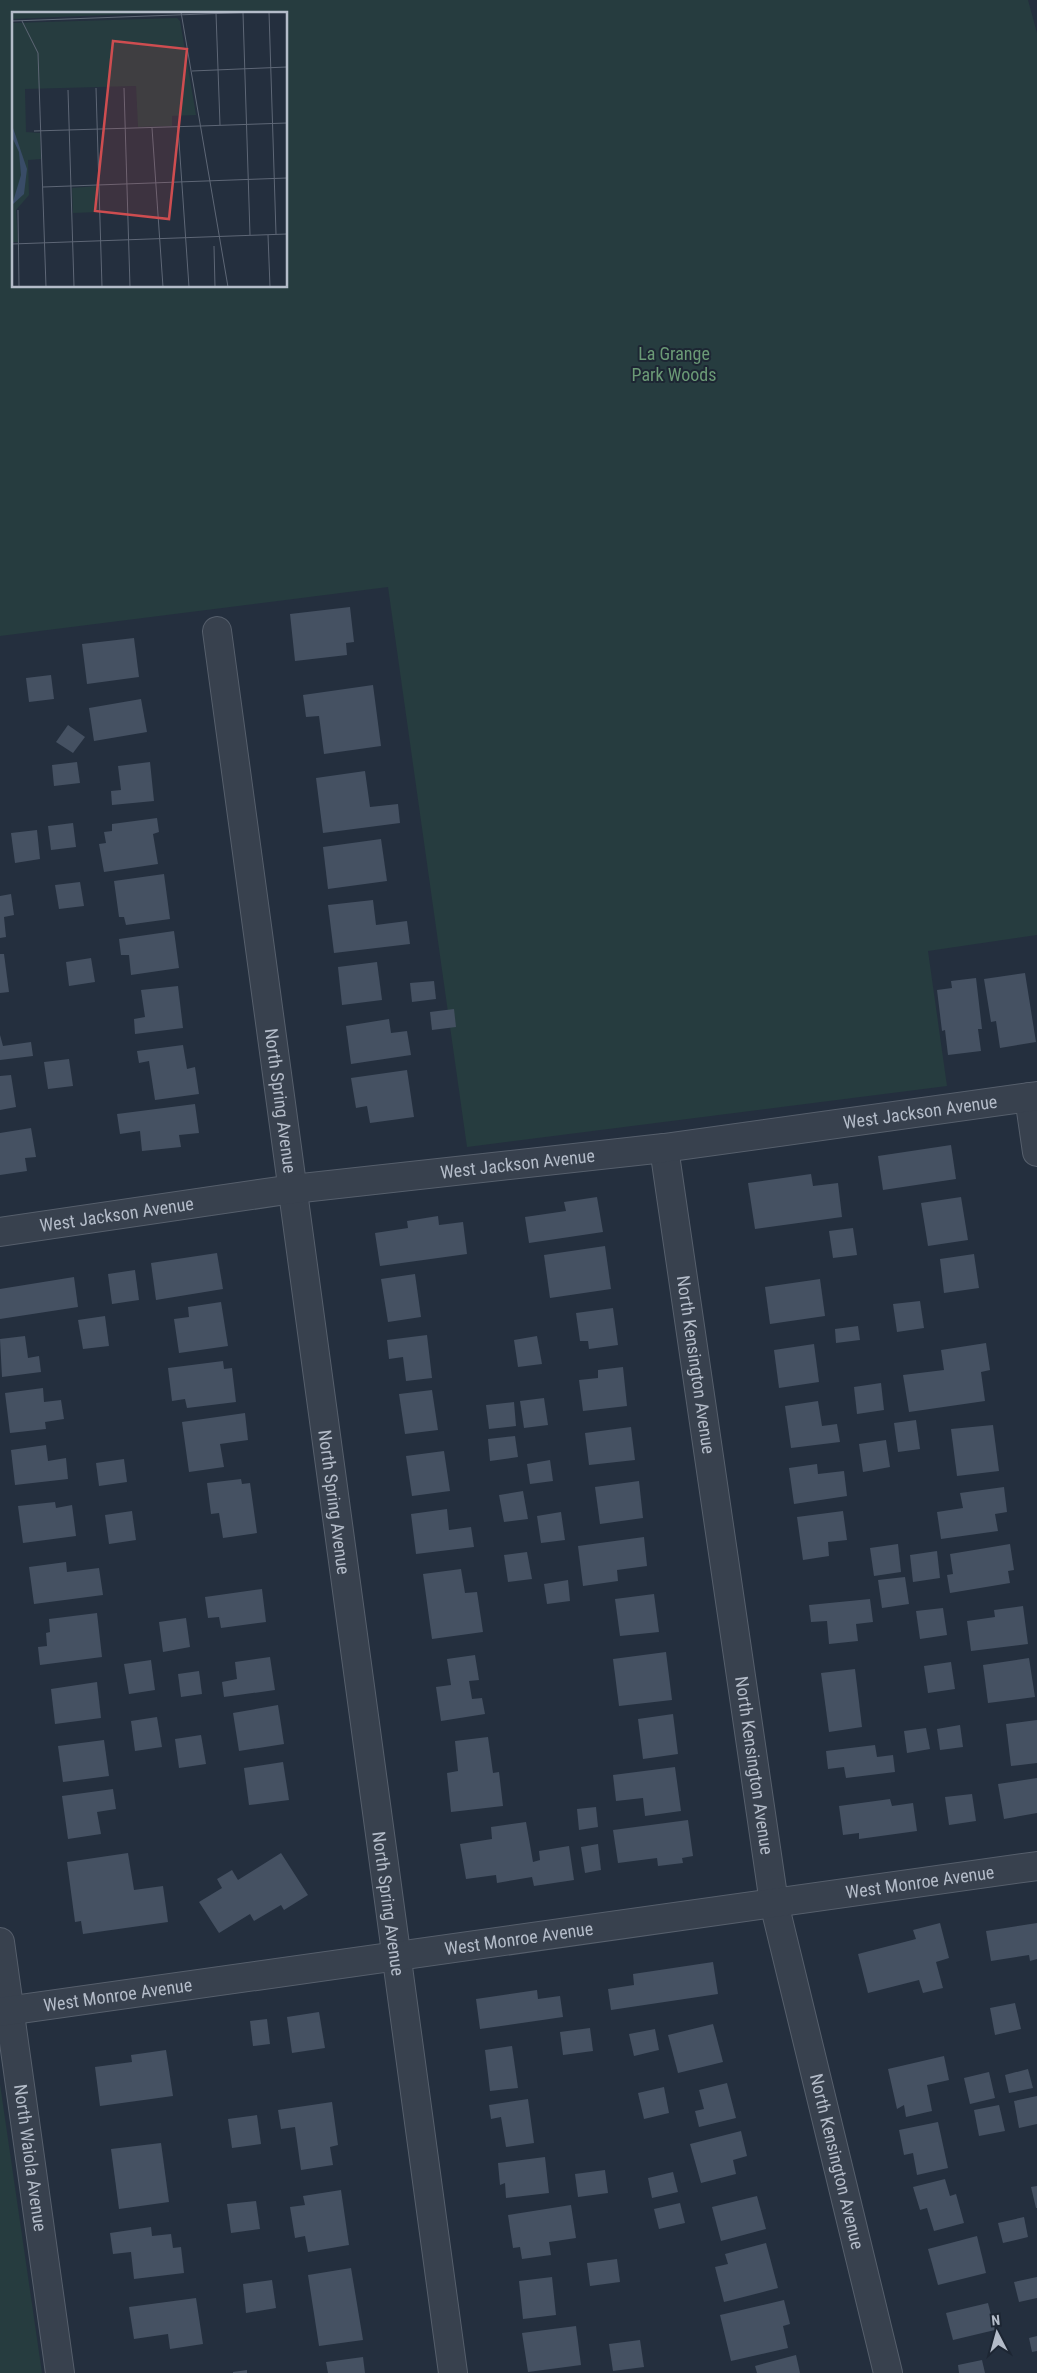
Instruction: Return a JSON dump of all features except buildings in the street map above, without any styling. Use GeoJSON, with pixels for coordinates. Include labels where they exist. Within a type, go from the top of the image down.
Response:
{"type":"FeatureCollection","features":[{"type":"Feature","properties":{"kind":"street","name":"North Spring Avenue"},"geometry":{"type":"LineString","coordinates":[[217,631],[293,1189],[394,1958],[453,2373]]}},
{"type":"Feature","properties":{"kind":"street","name":"West Jackson Avenue"},"geometry":{"type":"LineString","coordinates":[[0,1232],[293,1189],[664,1148],[1033,1097]]}},
{"type":"Feature","properties":{"kind":"street"},"geometry":{"type":"LineString","coordinates":[[1033,1097],[1037,1152]]}},
{"type":"Feature","properties":{"kind":"street","name":"North Kensington Avenue"},"geometry":{"type":"LineString","coordinates":[[664,1148],[774,1903],[888,2373]]}},
{"type":"Feature","properties":{"kind":"street","name":"West Monroe Avenue"},"geometry":{"type":"LineString","coordinates":[[5,2012],[1037,1866]]}},
{"type":"Feature","properties":{"kind":"street","name":"North Waiola Avenue"},"geometry":{"type":"LineString","coordinates":[[0,1942],[5,2012],[60,2373]]}},
{"type":"Feature","properties":{"kind":"green space","name":"La Grange Park Woods"},"geometry":{"type":"Polygon","coordinates":[[[0,0],[1028,0],[1037,33],[1037,935],[928,951],[947,1086],[467,1147],[388,587],[0,636],[0,0]]]}},
{"type":"Feature","properties":{"kind":"green space"},"geometry":{"type":"Polygon","coordinates":[[[0,2084],[42,2373],[0,2373],[0,2084]]]}}]}
